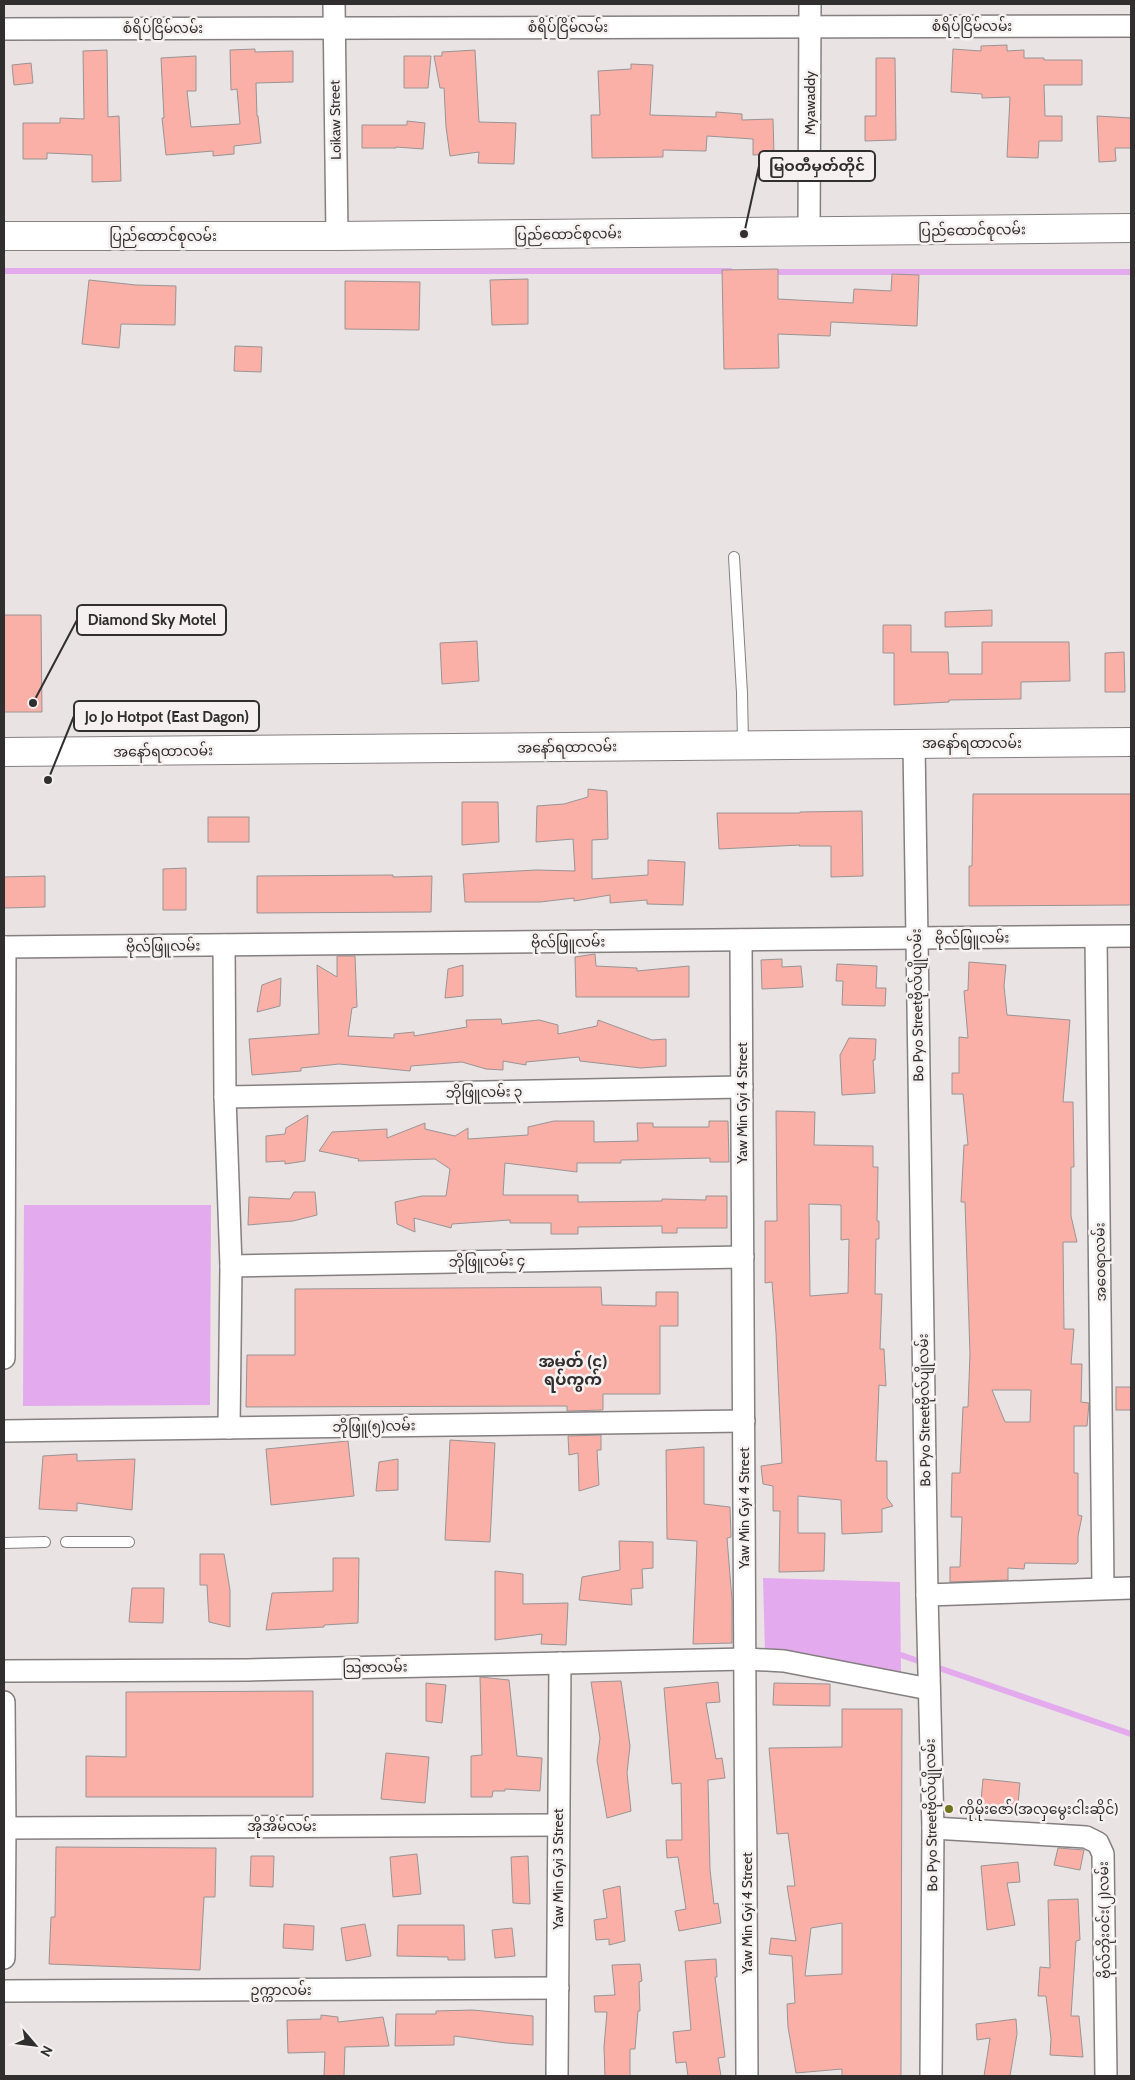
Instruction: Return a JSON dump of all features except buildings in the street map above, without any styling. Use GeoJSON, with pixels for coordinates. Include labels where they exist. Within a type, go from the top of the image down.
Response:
{"type":"FeatureCollection","features":[{"type":"Feature","properties":{"kind":"main road","name":"ပြည်ထောင်စုလမ်း"},"geometry":{"type":"LineString","coordinates":[[4,236],[337,236],[1131,228]]}},
{"type":"Feature","properties":{"kind":"main road","name":"အနော်ရထာလမ်း"},"geometry":{"type":"LineString","coordinates":[[4,752],[1131,742]]}},
{"type":"Feature","properties":{"kind":"street","name":"Loikaw Street"},"geometry":{"type":"LineString","coordinates":[[334,4],[337,236]]}},
{"type":"Feature","properties":{"kind":"street","name":"Myawaddy"},"geometry":{"type":"LineString","coordinates":[[809,231],[810,4]]}},
{"type":"Feature","properties":{"kind":"street","name":"စံရိပ်ငြိမ်လမ်း"},"geometry":{"type":"LineString","coordinates":[[4,29],[1131,26]]}},
{"type":"Feature","properties":{"kind":"street","name":"Bo Pyo Streetဗိုလ်ပျိုလမ်း"},"geometry":{"type":"LineString","coordinates":[[914,744],[927,1595],[933,1828],[931,2076]]}},
{"type":"Feature","properties":{"kind":"street","name":"ဗိုလ်ဖြူလမ်း"},"geometry":{"type":"LineString","coordinates":[[4,947],[1131,936]]}},
{"type":"Feature","properties":{"kind":"street","name":"အဝေရာလမ်း"},"geometry":{"type":"LineString","coordinates":[[1096,937],[1103,1588]]}},
{"type":"Feature","properties":{"kind":"street","name":"Yaw Min Gyi 4 Street"},"geometry":{"type":"LineString","coordinates":[[741,940],[747,2076]]}},
{"type":"Feature","properties":{"kind":"street"},"geometry":{"type":"LineString","coordinates":[[224,945],[231,1266],[229,1428]]}},
{"type":"Feature","properties":{"kind":"street"},"geometry":{"type":"LineString","coordinates":[[4,947],[4,1358]]}},
{"type":"Feature","properties":{"kind":"street","name":"ဘိုဖြူလမ်း ၃"},"geometry":{"type":"LineString","coordinates":[[226,1097],[742,1087]]}},
{"type":"Feature","properties":{"kind":"street","name":"ဘိုဖြူလမ်း ၄"},"geometry":{"type":"LineString","coordinates":[[231,1266],[743,1257]]}},
{"type":"Feature","properties":{"kind":"street","name":"ဘိုဖြူ(၅)လမ်း"},"geometry":{"type":"LineString","coordinates":[[4,1431],[744,1421]]}},
{"type":"Feature","properties":{"kind":"street"},"geometry":{"type":"LineString","coordinates":[[927,1595],[1131,1588]]}},
{"type":"Feature","properties":{"kind":"street","name":"သြဇာလမ်း"},"geometry":{"type":"LineString","coordinates":[[4,1671],[248,1670],[746,1659],[784,1661],[929,1689]]}},
{"type":"Feature","properties":{"kind":"street","name":"Yaw Min Gyi 3 Street"},"geometry":{"type":"LineString","coordinates":[[557,2076],[560,1663]]}},
{"type":"Feature","properties":{"kind":"street"},"geometry":{"type":"LineString","coordinates":[[4,1702],[4,1958]]}},
{"type":"Feature","properties":{"kind":"street","name":"အိုအိမ်လမ်း"},"geometry":{"type":"LineString","coordinates":[[5,1828],[558,1825]]}},
{"type":"Feature","properties":{"kind":"street","name":"ဗိုလ်ဘိုးဝင်း(၂)လမ်း"},"geometry":{"type":"LineString","coordinates":[[933,1828],[1086,1837],[1098,1843],[1103,1854],[1106,2076]]}},
{"type":"Feature","properties":{"kind":"street","name":"ဥက္ကာလမ်း"},"geometry":{"type":"LineString","coordinates":[[4,1991],[558,1988]]}},
{"type":"Feature","properties":{"kind":"lane"},"geometry":{"type":"LineString","coordinates":[[734,557],[743,745]]}},
{"type":"Feature","properties":{"kind":"lane"},"geometry":{"type":"LineString","coordinates":[[4,1543],[45,1542]]}},
{"type":"Feature","properties":{"kind":"lane"},"geometry":{"type":"LineString","coordinates":[[66,1542],[130,1542]]}},
{"type":"Feature","properties":{"kind":"shaded area"},"geometry":{"type":"Polygon","coordinates":[[[24,1205],[211,1205],[210,1405],[23,1406],[24,1205]]]}},
{"type":"Feature","properties":{"kind":"shaded area"},"geometry":{"type":"Polygon","coordinates":[[[763,1578],[900,1582],[901,1672],[765,1653],[763,1578]]]}},
{"type":"Feature","properties":{"kind":"waterway"},"geometry":{"type":"LineString","coordinates":[[4,271],[730,271]]}},
{"type":"Feature","properties":{"kind":"waterway"},"geometry":{"type":"LineString","coordinates":[[770,272],[1131,272]]}},
{"type":"Feature","properties":{"kind":"waterway"},"geometry":{"type":"LineString","coordinates":[[901,1655],[1131,1734]]}},
{"type":"Feature","properties":{"kind":"place","name":"မြဝတီမှတ်တိုင်"},"geometry":{"type":"Point","coordinates":[744,234]}},
{"type":"Feature","properties":{"kind":"place","name":"Diamond Sky Motel"},"geometry":{"type":"Point","coordinates":[33,703]}},
{"type":"Feature","properties":{"kind":"place","name":"Jo Jo Hotpot (East Dagon)"},"geometry":{"type":"Point","coordinates":[48,780]}},
{"type":"Feature","properties":{"kind":"place","name":"ကိုမိုးဇော်(အလှမွေးငါးဆိုင်)"},"geometry":{"type":"Point","coordinates":[949,1809]}},
{"type":"Feature","properties":{"kind":"district","name":"အမှတ် (၄) ရပ်ကွက်"},"geometry":{"type":"Point","coordinates":[573,1370]}}]}
